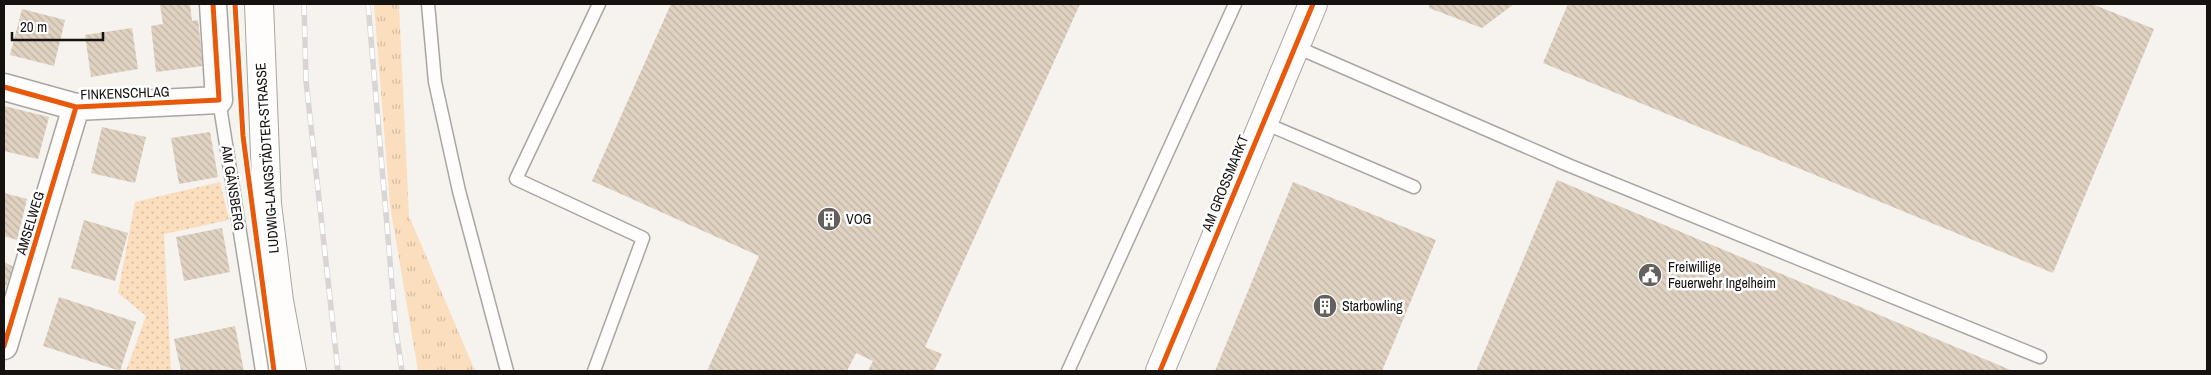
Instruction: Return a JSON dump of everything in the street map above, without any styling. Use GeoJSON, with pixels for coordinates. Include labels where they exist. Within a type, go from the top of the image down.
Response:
{"type":"FeatureCollection","features":[{"type":"Feature","properties":{"kind":"main road","name":"LUDWIG-LANGSTÄDTER-STRASSE"},"geometry":{"type":"LineString","coordinates":[[259,4],[267,204],[279,301],[292,371]]}},
{"type":"Feature","properties":{"kind":"main road","name":"AM GROSSMARKT"},"geometry":{"type":"LineString","coordinates":[[1160,371],[1262,122],[1313,4]]}},
{"type":"Feature","properties":{"kind":"street","name":"AM GÄNSBERG"},"geometry":{"type":"LineString","coordinates":[[213,4],[220,100]]}},
{"type":"Feature","properties":{"kind":"street","name":"FINKENSCHLAG"},"geometry":{"type":"LineString","coordinates":[[4,87],[76,107],[220,100]]}},
{"type":"Feature","properties":{"kind":"street","name":"AMSELWEG"},"geometry":{"type":"LineString","coordinates":[[4,346],[76,107]]}},
{"type":"Feature","properties":{"kind":"lane"},"geometry":{"type":"LineString","coordinates":[[428,4],[435,82],[459,191],[507,371]]}},
{"type":"Feature","properties":{"kind":"lane"},"geometry":{"type":"LineString","coordinates":[[594,371],[644,238],[516,179],[599,4]]}},
{"type":"Feature","properties":{"kind":"lane"},"geometry":{"type":"LineString","coordinates":[[1068,371],[1235,4]]}},
{"type":"Feature","properties":{"kind":"lane"},"geometry":{"type":"LineString","coordinates":[[1294,46],[1568,165],[2040,358]]}},
{"type":"Feature","properties":{"kind":"lane","name":"AM GÄNSBERG"},"geometry":{"type":"LineString","coordinates":[[220,100],[262,371]]}},
{"type":"Feature","properties":{"kind":"lane"},"geometry":{"type":"LineString","coordinates":[[1262,122],[1414,187]]}},
{"type":"Feature","properties":{"kind":"green space"},"geometry":{"type":"Polygon","coordinates":[[[374,4],[399,4],[409,216],[475,371],[418,371],[390,205],[374,4]]]}},
{"type":"Feature","properties":{"kind":"green space"},"geometry":{"type":"Polygon","coordinates":[[[220,182],[229,220],[164,234],[171,371],[126,371],[146,316],[118,293],[135,202],[220,182]]]}},
{"type":"Feature","properties":{"kind":"building"},"geometry":{"type":"Polygon","coordinates":[[[190,4],[192,21],[198,20],[203,66],[156,72],[151,26],[163,24],[160,5],[190,4]]]}},
{"type":"Feature","properties":{"kind":"building","name":"VOG"},"geometry":{"type":"Polygon","coordinates":[[[671,4],[1080,4],[925,347],[942,354],[934,371],[868,371],[873,361],[856,353],[847,371],[707,371],[759,256],[592,181],[671,4]]]}},
{"type":"Feature","properties":{"kind":"building"},"geometry":{"type":"Polygon","coordinates":[[[1429,4],[1514,4],[1482,28],[1429,8],[1429,4]]]}},
{"type":"Feature","properties":{"kind":"building"},"geometry":{"type":"Polygon","coordinates":[[[1568,4],[2092,4],[2154,29],[2053,273],[1543,63],[1568,4]]]}},
{"type":"Feature","properties":{"kind":"building"},"geometry":{"type":"Polygon","coordinates":[[[22,9],[65,20],[54,66],[10,55],[22,9]]]}},
{"type":"Feature","properties":{"kind":"building"},"geometry":{"type":"Polygon","coordinates":[[[132,28],[138,69],[91,77],[85,35],[132,28]]]}},
{"type":"Feature","properties":{"kind":"building"},"geometry":{"type":"Polygon","coordinates":[[[4,106],[49,117],[38,159],[4,151],[4,106]]]}},
{"type":"Feature","properties":{"kind":"building"},"geometry":{"type":"Polygon","coordinates":[[[102,127],[146,137],[135,183],[91,173],[102,127]]]}},
{"type":"Feature","properties":{"kind":"building"},"geometry":{"type":"Polygon","coordinates":[[[210,132],[218,177],[179,184],[171,138],[210,132]]]}},
{"type":"Feature","properties":{"kind":"building","name":"Freiwillige Feuerwehr Ingelheim"},"geometry":{"type":"Polygon","coordinates":[[[1557,180],[2013,371],[1476,371],[1557,180]]]}},
{"type":"Feature","properties":{"kind":"building","name":"Starbowling"},"geometry":{"type":"Polygon","coordinates":[[[1293,182],[1436,240],[1382,371],[1215,371],[1293,182]]]}},
{"type":"Feature","properties":{"kind":"building"},"geometry":{"type":"Polygon","coordinates":[[[4,193],[27,199],[17,240],[4,236],[4,193]]]}},
{"type":"Feature","properties":{"kind":"building"},"geometry":{"type":"Polygon","coordinates":[[[84,220],[128,233],[115,281],[71,268],[84,220]]]}},
{"type":"Feature","properties":{"kind":"building"},"geometry":{"type":"Polygon","coordinates":[[[222,228],[230,272],[184,281],[176,237],[222,228]]]}},
{"type":"Feature","properties":{"kind":"building"},"geometry":{"type":"Polygon","coordinates":[[[4,262],[14,267],[4,291],[4,262]]]}},
{"type":"Feature","properties":{"kind":"building"},"geometry":{"type":"Polygon","coordinates":[[[59,297],[136,322],[120,371],[43,346],[59,297]]]}},
{"type":"Feature","properties":{"kind":"building"},"geometry":{"type":"Polygon","coordinates":[[[235,326],[244,371],[181,371],[174,339],[235,326]]]}},
{"type":"Feature","properties":{"kind":"railway"},"geometry":{"type":"LineString","coordinates":[[304,4],[306,81],[338,371]]}},
{"type":"Feature","properties":{"kind":"railway"},"geometry":{"type":"LineString","coordinates":[[368,4],[396,331],[402,371]]}},
{"type":"Feature","properties":{"kind":"cycle path"},"geometry":{"type":"LineString","coordinates":[[4,87],[76,107],[219,100],[213,4]]}},
{"type":"Feature","properties":{"kind":"cycle path"},"geometry":{"type":"LineString","coordinates":[[235,4],[243,136],[274,371]]}},
{"type":"Feature","properties":{"kind":"cycle path"},"geometry":{"type":"LineString","coordinates":[[1160,371],[1313,4]]}},
{"type":"Feature","properties":{"kind":"cycle path"},"geometry":{"type":"LineString","coordinates":[[4,346],[76,107]]}},
{"type":"Feature","properties":{"kind":"place","name":"VOG"},"geometry":{"type":"Point","coordinates":[829,219]}},
{"type":"Feature","properties":{"kind":"place","name":"Freiwillige Feuerwehr Ingelheim"},"geometry":{"type":"Point","coordinates":[1650,275]}},
{"type":"Feature","properties":{"kind":"place","name":"Starbowling"},"geometry":{"type":"Point","coordinates":[1325,306]}}]}
